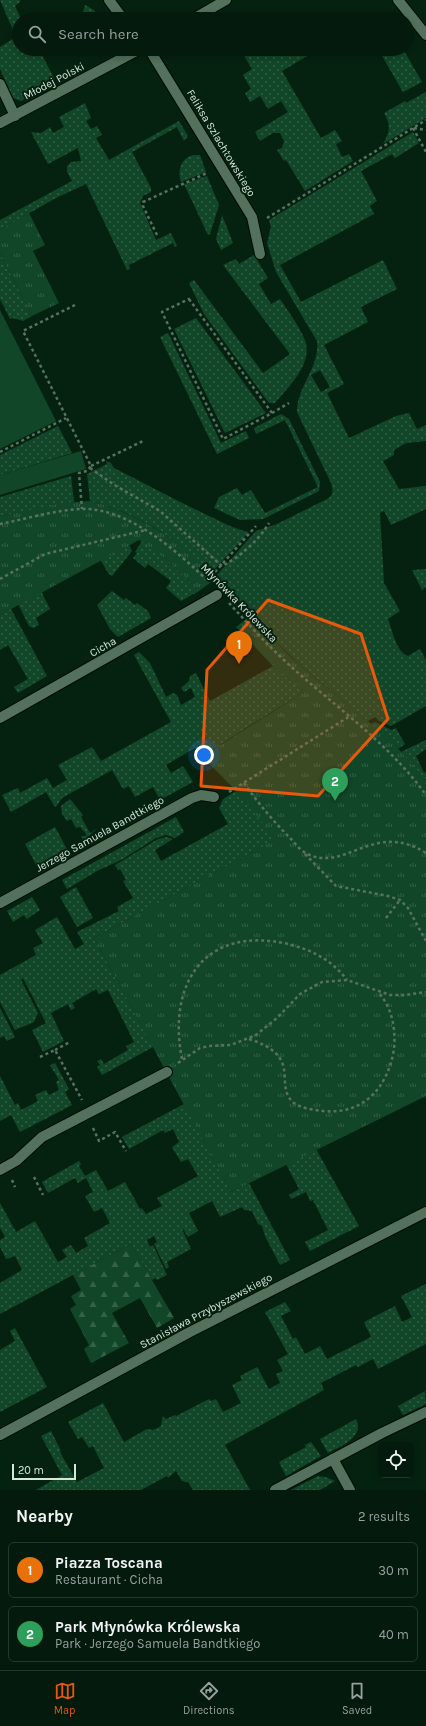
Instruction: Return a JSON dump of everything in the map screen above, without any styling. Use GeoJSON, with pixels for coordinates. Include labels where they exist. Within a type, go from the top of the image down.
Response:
{"type":"FeatureCollection","features":[{"type":"Feature","properties":{"kind":"street"},"geometry":{"type":"LineString","coordinates":[[109,0],[118,12]]}},
{"type":"Feature","properties":{"kind":"street"},"geometry":{"type":"LineString","coordinates":[[205,12],[226,0]]}},
{"type":"Feature","properties":{"kind":"street"},"geometry":{"type":"LineString","coordinates":[[398,0],[408,12]]}},
{"type":"Feature","properties":{"kind":"street"},"geometry":{"type":"LineString","coordinates":[[414,20],[426,35]]}},
{"type":"Feature","properties":{"kind":"street","name":"Młodej Polski"},"geometry":{"type":"LineString","coordinates":[[0,124],[127,56]]}},
{"type":"Feature","properties":{"kind":"street","name":"Feliksa Szlachtowskiego"},"geometry":{"type":"LineString","coordinates":[[153,56],[252,217],[260,254]]}},
{"type":"Feature","properties":{"kind":"street"},"geometry":{"type":"LineString","coordinates":[[0,84],[15,116]]}},
{"type":"Feature","properties":{"kind":"street","name":"Cicha"},"geometry":{"type":"LineString","coordinates":[[0,718],[217,595]]}},
{"type":"Feature","properties":{"kind":"street","name":"Jerzego Samuela Bandtkiego"},"geometry":{"type":"LineString","coordinates":[[0,903],[192,798],[201,796],[214,797]]}},
{"type":"Feature","properties":{"kind":"street"},"geometry":{"type":"LineString","coordinates":[[0,1170],[16,1161],[42,1138],[167,1072]]}},
{"type":"Feature","properties":{"kind":"street","name":"Stanisława Przybyszewskiego"},"geometry":{"type":"LineString","coordinates":[[0,1435],[188,1333],[426,1212]]}},
{"type":"Feature","properties":{"kind":"street"},"geometry":{"type":"LineString","coordinates":[[275,1490],[382,1433],[426,1412]]}},
{"type":"Feature","properties":{"kind":"street"},"geometry":{"type":"LineString","coordinates":[[333,1459],[350,1490]]}},
{"type":"Feature","properties":{"kind":"path"},"geometry":{"type":"LineString","coordinates":[[255,226],[426,120]]}},
{"type":"Feature","properties":{"kind":"path"},"geometry":{"type":"LineString","coordinates":[[413,128],[426,130]]}},
{"type":"Feature","properties":{"kind":"path"},"geometry":{"type":"LineString","coordinates":[[413,128],[426,152]]}},
{"type":"Feature","properties":{"kind":"path"},"geometry":{"type":"LineString","coordinates":[[157,235],[143,206],[143,202],[182,183],[210,172]]}},
{"type":"Feature","properties":{"kind":"path"},"geometry":{"type":"LineString","coordinates":[[272,413],[189,299],[162,312],[223,438],[272,413],[289,404]]}},
{"type":"Feature","properties":{"kind":"path"},"geometry":{"type":"LineString","coordinates":[[75,305],[22,331],[90,467],[116,486],[160,511],[222,566]]}},
{"type":"Feature","properties":{"kind":"path"},"geometry":{"type":"LineString","coordinates":[[0,452],[66,418]]}},
{"type":"Feature","properties":{"kind":"path"},"geometry":{"type":"LineString","coordinates":[[82,509],[79,473],[87,471],[90,467],[143,441]]}},
{"type":"Feature","properties":{"kind":"path","name":"Młynówka Królewska"},"geometry":{"type":"LineString","coordinates":[[0,524],[82,509],[97,510],[146,530],[170,547],[212,585]]}},
{"type":"Feature","properties":{"kind":"path"},"geometry":{"type":"LineString","coordinates":[[222,566],[231,561],[254,541],[269,523]]}},
{"type":"Feature","properties":{"kind":"path"},"geometry":{"type":"LineString","coordinates":[[207,581],[222,566],[256,526]]}},
{"type":"Feature","properties":{"kind":"path"},"geometry":{"type":"LineString","coordinates":[[0,578],[45,554],[146,530]]}},
{"type":"Feature","properties":{"kind":"path","name":"Młynówka Królewska"},"geometry":{"type":"LineString","coordinates":[[226,601],[287,663],[350,716],[394,756],[426,795]]}},
{"type":"Feature","properties":{"kind":"path"},"geometry":{"type":"LineString","coordinates":[[214,797],[221,796],[244,783],[350,716]]}},
{"type":"Feature","properties":{"kind":"path"},"geometry":{"type":"LineString","coordinates":[[244,783],[265,812],[336,886],[388,896],[400,900],[408,908],[426,941]]}},
{"type":"Feature","properties":{"kind":"path"},"geometry":{"type":"LineString","coordinates":[[303,852],[321,858],[332,858],[370,844],[393,841],[414,846],[426,853]]}},
{"type":"Feature","properties":{"kind":"path"},"geometry":{"type":"LineString","coordinates":[[386,918],[400,900]]}},
{"type":"Feature","properties":{"kind":"path"},"geometry":{"type":"LineString","coordinates":[[182,1060],[178,1023],[184,991],[190,978],[202,962],[222,947],[239,942],[254,941],[293,945],[316,953],[327,960],[339,970],[347,980]]}},
{"type":"Feature","properties":{"kind":"path"},"geometry":{"type":"LineString","coordinates":[[167,1072],[195,1050],[205,1047],[226,1046],[248,1039],[267,1027],[295,998],[312,986],[328,980],[347,980],[378,991],[396,995],[426,992]]}},
{"type":"Feature","properties":{"kind":"path"},"geometry":{"type":"LineString","coordinates":[[248,1039],[265,1045],[279,1056],[285,1070],[288,1096],[295,1104],[314,1110],[328,1112],[352,1108],[364,1103],[377,1092],[388,1071],[392,1055],[394,1040],[392,1016],[389,1008],[378,991]]}},
{"type":"Feature","properties":{"kind":"path"},"geometry":{"type":"LineString","coordinates":[[40,1057],[70,1042]]}},
{"type":"Feature","properties":{"kind":"path"},"geometry":{"type":"LineString","coordinates":[[55,1050],[88,1114],[99,1141],[115,1132],[126,1151]]}},
{"type":"Feature","properties":{"kind":"path"},"geometry":{"type":"LineString","coordinates":[[34,1177],[43,1195]]}},
{"type":"Feature","properties":{"kind":"highlighted area"},"geometry":{"type":"Polygon","coordinates":[[[268,600],[361,634],[388,719],[318,796],[201,786],[207,670],[268,600]]]}},
{"type":"Feature","properties":{"kind":"green space"},"geometry":{"type":"Polygon","coordinates":[[[0,0],[20,0],[20,2],[15,6],[18,12],[12,12],[12,28],[0,0]]]}},
{"type":"Feature","properties":{"kind":"green space"},"geometry":{"type":"Polygon","coordinates":[[[85,5],[96,12],[83,12],[85,5]]]}},
{"type":"Feature","properties":{"kind":"green space"},"geometry":{"type":"Polygon","coordinates":[[[12,40],[12,56],[43,56],[55,83],[21,101],[13,98],[0,69],[0,47],[12,40]]]}},
{"type":"Feature","properties":{"kind":"green space"},"geometry":{"type":"Polygon","coordinates":[[[244,56],[307,56],[282,71],[321,138],[335,130],[342,141],[336,144],[342,157],[349,154],[353,161],[305,191],[286,160],[284,161],[277,150],[282,148],[284,141],[280,133],[273,133],[260,141],[255,132],[288,112],[281,101],[268,109],[260,96],[250,102],[245,93],[251,89],[243,75],[252,69],[244,56]]]}},
{"type":"Feature","properties":{"kind":"green space"},"geometry":{"type":"Polygon","coordinates":[[[382,56],[407,56],[422,82],[403,92],[382,56]]]}},
{"type":"Feature","properties":{"kind":"green space"},"geometry":{"type":"Polygon","coordinates":[[[426,92],[426,118],[383,144],[389,128],[388,121],[384,113],[405,101],[406,103],[426,92]]]}},
{"type":"Feature","properties":{"kind":"green space"},"geometry":{"type":"Polygon","coordinates":[[[85,103],[91,118],[86,121],[91,129],[97,126],[102,135],[96,138],[109,160],[179,121],[188,136],[184,141],[177,127],[132,152],[151,188],[151,192],[143,196],[140,203],[156,240],[171,233],[177,246],[175,247],[173,243],[129,265],[130,269],[127,270],[86,184],[54,199],[0,230],[0,220],[72,181],[67,172],[67,166],[71,162],[81,161],[78,148],[48,164],[31,132],[41,133],[50,127],[53,133],[64,127],[59,117],[85,103]]]}},
{"type":"Feature","properties":{"kind":"green space"},"geometry":{"type":"Polygon","coordinates":[[[413,132],[419,143],[395,158],[392,154],[361,171],[377,201],[370,206],[374,214],[280,265],[301,302],[383,260],[397,289],[361,307],[368,322],[324,345],[344,384],[327,393],[349,438],[396,416],[409,413],[417,429],[426,425],[426,441],[406,443],[394,450],[394,455],[383,461],[399,489],[426,486],[426,509],[391,525],[384,511],[380,513],[384,583],[400,611],[388,619],[400,650],[408,656],[420,649],[426,660],[426,706],[391,726],[379,721],[375,717],[368,721],[299,664],[276,642],[216,576],[256,531],[277,524],[327,499],[331,496],[332,492],[331,483],[297,412],[301,394],[315,360],[317,341],[276,272],[267,243],[271,227],[269,220],[413,132]],[[320,370],[311,375],[321,392],[330,387],[320,370]]]}},
{"type":"Feature","properties":{"kind":"green space"},"geometry":{"type":"Polygon","coordinates":[[[193,155],[200,155],[206,172],[181,182],[181,166],[186,159],[193,155]]]}},
{"type":"Feature","properties":{"kind":"green space"},"geometry":{"type":"Polygon","coordinates":[[[207,176],[219,205],[210,234],[208,235],[184,184],[207,176]]]}},
{"type":"Feature","properties":{"kind":"green space"},"geometry":{"type":"Polygon","coordinates":[[[29,213],[45,245],[33,251],[59,303],[32,316],[0,253],[0,230],[29,213]]]}},
{"type":"Feature","properties":{"kind":"green space"},"geometry":{"type":"Polygon","coordinates":[[[222,215],[233,243],[221,250],[216,239],[222,215]]]}},
{"type":"Feature","properties":{"kind":"green space"},"geometry":{"type":"Polygon","coordinates":[[[0,253],[32,316],[23,321],[13,318],[10,319],[0,299],[0,253]]]}},
{"type":"Feature","properties":{"kind":"green space"},"geometry":{"type":"Polygon","coordinates":[[[254,255],[268,278],[259,284],[271,304],[280,299],[299,328],[304,338],[306,347],[306,356],[299,373],[275,403],[269,403],[204,314],[189,283],[194,280],[263,373],[290,354],[223,265],[236,259],[239,264],[254,255]]]}},
{"type":"Feature","properties":{"kind":"green space"},"geometry":{"type":"Polygon","coordinates":[[[0,310],[56,421],[0,449],[0,310]]]}},
{"type":"Feature","properties":{"kind":"green space"},"geometry":{"type":"Polygon","coordinates":[[[196,318],[266,413],[225,433],[174,329],[196,318]]]}},
{"type":"Feature","properties":{"kind":"green space"},"geometry":{"type":"Polygon","coordinates":[[[168,333],[221,443],[246,431],[249,438],[217,454],[160,337],[168,333]]]}},
{"type":"Feature","properties":{"kind":"green space"},"geometry":{"type":"Polygon","coordinates":[[[281,414],[289,419],[320,482],[319,491],[263,519],[240,520],[214,508],[219,497],[237,488],[242,495],[251,490],[265,513],[318,487],[285,420],[256,434],[254,428],[281,414]]]}},
{"type":"Feature","properties":{"kind":"green space"},"geometry":{"type":"Polygon","coordinates":[[[58,426],[72,453],[0,475],[0,455],[58,426]]]}},
{"type":"Feature","properties":{"kind":"green space"},"geometry":{"type":"Polygon","coordinates":[[[81,451],[86,469],[0,495],[0,475],[81,451]]]}},
{"type":"Feature","properties":{"kind":"green space"},"geometry":{"type":"Polygon","coordinates":[[[106,461],[111,463],[114,468],[185,504],[228,525],[249,532],[212,572],[184,548],[141,520],[126,513],[90,501],[87,474],[107,464],[106,461]]]}},
{"type":"Feature","properties":{"kind":"green space"},"geometry":{"type":"Polygon","coordinates":[[[71,476],[74,502],[0,516],[0,497],[71,476]]]}},
{"type":"Feature","properties":{"kind":"green space"},"geometry":{"type":"Polygon","coordinates":[[[90,501],[126,513],[159,531],[189,552],[218,577],[199,591],[170,562],[139,540],[0,615],[0,516],[64,503],[90,501]]]}},
{"type":"Feature","properties":{"kind":"green space"},"geometry":{"type":"Polygon","coordinates":[[[142,541],[170,562],[199,591],[181,601],[166,588],[171,581],[148,564],[145,568],[133,558],[142,541]]]}},
{"type":"Feature","properties":{"kind":"green space"},"geometry":{"type":"Polygon","coordinates":[[[129,545],[132,551],[112,576],[108,573],[100,559],[129,545]]]}},
{"type":"Feature","properties":{"kind":"green space"},"geometry":{"type":"Polygon","coordinates":[[[426,569],[426,587],[422,590],[412,570],[426,569]]]}},
{"type":"Feature","properties":{"kind":"green space"},"geometry":{"type":"Polygon","coordinates":[[[41,591],[50,609],[36,618],[39,625],[33,628],[29,626],[18,604],[41,591]]]}},
{"type":"Feature","properties":{"kind":"green space"},"geometry":{"type":"Polygon","coordinates":[[[112,591],[124,600],[126,598],[135,605],[137,603],[148,611],[151,618],[118,637],[110,629],[97,605],[112,591]]]}},
{"type":"Feature","properties":{"kind":"green space"},"geometry":{"type":"Polygon","coordinates":[[[11,609],[47,676],[18,693],[14,687],[28,679],[8,645],[0,650],[0,615],[11,609]]]}},
{"type":"Feature","properties":{"kind":"green space"},"geometry":{"type":"Polygon","coordinates":[[[251,615],[293,659],[383,734],[413,764],[426,781],[426,1096],[231,1192],[94,938],[276,839],[236,791],[203,757],[303,692],[273,666],[236,627],[251,615]]]}},
{"type":"Feature","properties":{"kind":"green space"},"geometry":{"type":"Polygon","coordinates":[[[139,652],[150,663],[166,697],[173,693],[177,695],[181,705],[195,697],[191,688],[184,692],[181,688],[189,681],[190,676],[196,673],[210,701],[273,666],[303,692],[228,739],[204,756],[195,748],[166,765],[171,773],[183,766],[193,782],[160,800],[153,787],[135,797],[129,786],[123,789],[112,770],[62,798],[56,807],[46,792],[11,812],[2,795],[18,788],[20,793],[47,778],[53,788],[67,780],[58,765],[92,747],[101,761],[171,722],[134,655],[139,652]]]}},
{"type":"Feature","properties":{"kind":"green space"},"geometry":{"type":"Polygon","coordinates":[[[375,722],[392,730],[396,728],[405,744],[398,749],[371,724],[375,722]]]}},
{"type":"Feature","properties":{"kind":"green space"},"geometry":{"type":"Polygon","coordinates":[[[426,740],[426,749],[416,756],[424,773],[426,772],[426,781],[401,752],[426,740]]]}},
{"type":"Feature","properties":{"kind":"green space"},"geometry":{"type":"Polygon","coordinates":[[[236,791],[277,839],[94,938],[153,1047],[102,1075],[97,1067],[100,1065],[97,1061],[101,1059],[104,1064],[128,1050],[126,1046],[134,1042],[108,990],[99,994],[96,989],[72,1003],[75,1008],[71,1010],[68,1004],[51,1013],[64,1041],[43,1052],[32,1030],[46,1023],[23,978],[21,980],[38,1013],[34,1022],[15,1030],[0,1002],[0,975],[36,955],[33,948],[43,943],[35,930],[57,917],[75,949],[84,944],[77,932],[119,911],[117,907],[133,898],[123,881],[126,880],[120,869],[118,870],[115,865],[158,839],[167,837],[173,839],[155,850],[161,861],[228,824],[219,808],[223,799],[236,791]]]}},
{"type":"Feature","properties":{"kind":"green space"},"geometry":{"type":"Polygon","coordinates":[[[70,799],[83,815],[81,817],[90,833],[97,829],[83,840],[81,836],[86,836],[86,834],[80,827],[76,828],[71,819],[67,821],[62,814],[61,806],[70,799]]]}},
{"type":"Feature","properties":{"kind":"green space"},"geometry":{"type":"Polygon","coordinates":[[[176,817],[184,832],[175,838],[166,835],[156,838],[123,859],[97,871],[67,889],[62,880],[176,817]]]}},
{"type":"Feature","properties":{"kind":"green space"},"geometry":{"type":"Polygon","coordinates":[[[55,827],[69,853],[39,870],[25,844],[55,827]]]}},
{"type":"Feature","properties":{"kind":"green space"},"geometry":{"type":"Polygon","coordinates":[[[76,887],[93,918],[77,927],[60,897],[76,887]]]}},
{"type":"Feature","properties":{"kind":"green space"},"geometry":{"type":"Polygon","coordinates":[[[32,897],[40,910],[27,919],[24,915],[13,922],[7,911],[32,897]]]}},
{"type":"Feature","properties":{"kind":"green space"},"geometry":{"type":"Polygon","coordinates":[[[0,1008],[15,1037],[7,1041],[4,1036],[0,1038],[0,1008]]]}},
{"type":"Feature","properties":{"kind":"green space"},"geometry":{"type":"Polygon","coordinates":[[[55,1063],[69,1089],[65,1092],[72,1105],[20,1132],[11,1115],[0,1121],[0,1076],[15,1105],[18,1103],[21,1110],[38,1101],[35,1095],[46,1090],[49,1095],[59,1090],[56,1082],[59,1080],[50,1065],[55,1063]]]}},
{"type":"Feature","properties":{"kind":"green space"},"geometry":{"type":"Polygon","coordinates":[[[184,1104],[231,1192],[249,1183],[290,1260],[280,1265],[265,1236],[262,1226],[258,1224],[252,1211],[244,1210],[242,1207],[220,1217],[212,1201],[189,1213],[198,1231],[188,1237],[182,1229],[191,1249],[167,1262],[169,1267],[166,1269],[154,1244],[157,1242],[154,1236],[147,1240],[150,1247],[153,1245],[167,1275],[157,1280],[155,1278],[152,1280],[131,1244],[0,1314],[0,1283],[22,1270],[15,1256],[6,1259],[0,1247],[0,1240],[5,1237],[0,1228],[0,1203],[16,1232],[35,1221],[58,1262],[67,1257],[62,1250],[71,1245],[76,1253],[88,1246],[84,1238],[110,1223],[102,1208],[94,1212],[85,1196],[93,1192],[86,1178],[78,1183],[75,1178],[48,1193],[42,1182],[79,1161],[81,1164],[79,1166],[85,1176],[96,1170],[108,1191],[125,1182],[140,1209],[142,1208],[146,1214],[162,1206],[157,1198],[198,1176],[188,1159],[181,1162],[172,1147],[179,1142],[173,1129],[165,1133],[163,1130],[129,1149],[122,1137],[184,1104]]]}},
{"type":"Feature","properties":{"kind":"green space"},"geometry":{"type":"Polygon","coordinates":[[[316,1149],[359,1226],[310,1251],[305,1242],[328,1230],[313,1200],[310,1201],[306,1192],[291,1199],[289,1195],[299,1189],[286,1164],[316,1149]]]}},
{"type":"Feature","properties":{"kind":"green space"},"geometry":{"type":"Polygon","coordinates":[[[131,1244],[174,1318],[157,1328],[140,1298],[112,1313],[129,1343],[91,1363],[84,1349],[89,1345],[70,1309],[76,1305],[71,1296],[81,1290],[73,1275],[131,1244]]]}},
{"type":"Feature","properties":{"kind":"green space"},"geometry":{"type":"Polygon","coordinates":[[[426,1284],[426,1344],[378,1369],[373,1359],[358,1367],[356,1365],[321,1383],[324,1390],[225,1445],[250,1490],[193,1490],[188,1482],[182,1481],[176,1471],[168,1478],[167,1476],[141,1490],[36,1490],[62,1475],[41,1436],[51,1431],[61,1454],[77,1482],[104,1468],[93,1446],[89,1448],[82,1437],[78,1439],[68,1422],[103,1403],[124,1442],[147,1429],[153,1430],[161,1426],[163,1416],[166,1419],[175,1415],[176,1416],[209,1399],[211,1401],[216,1399],[223,1412],[241,1403],[232,1385],[242,1380],[240,1376],[257,1367],[269,1389],[280,1383],[276,1374],[283,1371],[277,1360],[288,1354],[265,1312],[285,1302],[291,1311],[281,1316],[293,1339],[296,1337],[305,1354],[320,1346],[327,1359],[371,1337],[364,1322],[395,1306],[402,1322],[412,1317],[401,1296],[426,1284]]]}},
{"type":"Feature","properties":{"kind":"green space"},"geometry":{"type":"Polygon","coordinates":[[[15,1328],[47,1387],[0,1412],[0,1350],[15,1341],[10,1331],[15,1328]]]}},
{"type":"Feature","properties":{"kind":"green space"},"geometry":{"type":"Polygon","coordinates":[[[425,1391],[426,1404],[403,1415],[398,1406],[425,1391]]]}},
{"type":"Feature","properties":{"kind":"green space"},"geometry":{"type":"Polygon","coordinates":[[[356,1419],[358,1425],[355,1436],[345,1444],[328,1453],[320,1439],[356,1419]]]}},
{"type":"Feature","properties":{"kind":"green space"},"geometry":{"type":"Polygon","coordinates":[[[311,1442],[321,1456],[286,1476],[279,1462],[306,1447],[305,1445],[311,1442]]]}},
{"type":"Feature","properties":{"kind":"green space"},"geometry":{"type":"Polygon","coordinates":[[[318,1476],[335,1481],[320,1490],[291,1490],[318,1476]]]}},
{"type":"Feature","properties":{"kind":"place","name":"Piazza Toscana"},"geometry":{"type":"Point","coordinates":[239,664]}},
{"type":"Feature","properties":{"kind":"place","name":"Park Młynówka Królewska"},"geometry":{"type":"Point","coordinates":[335,801]}}]}
